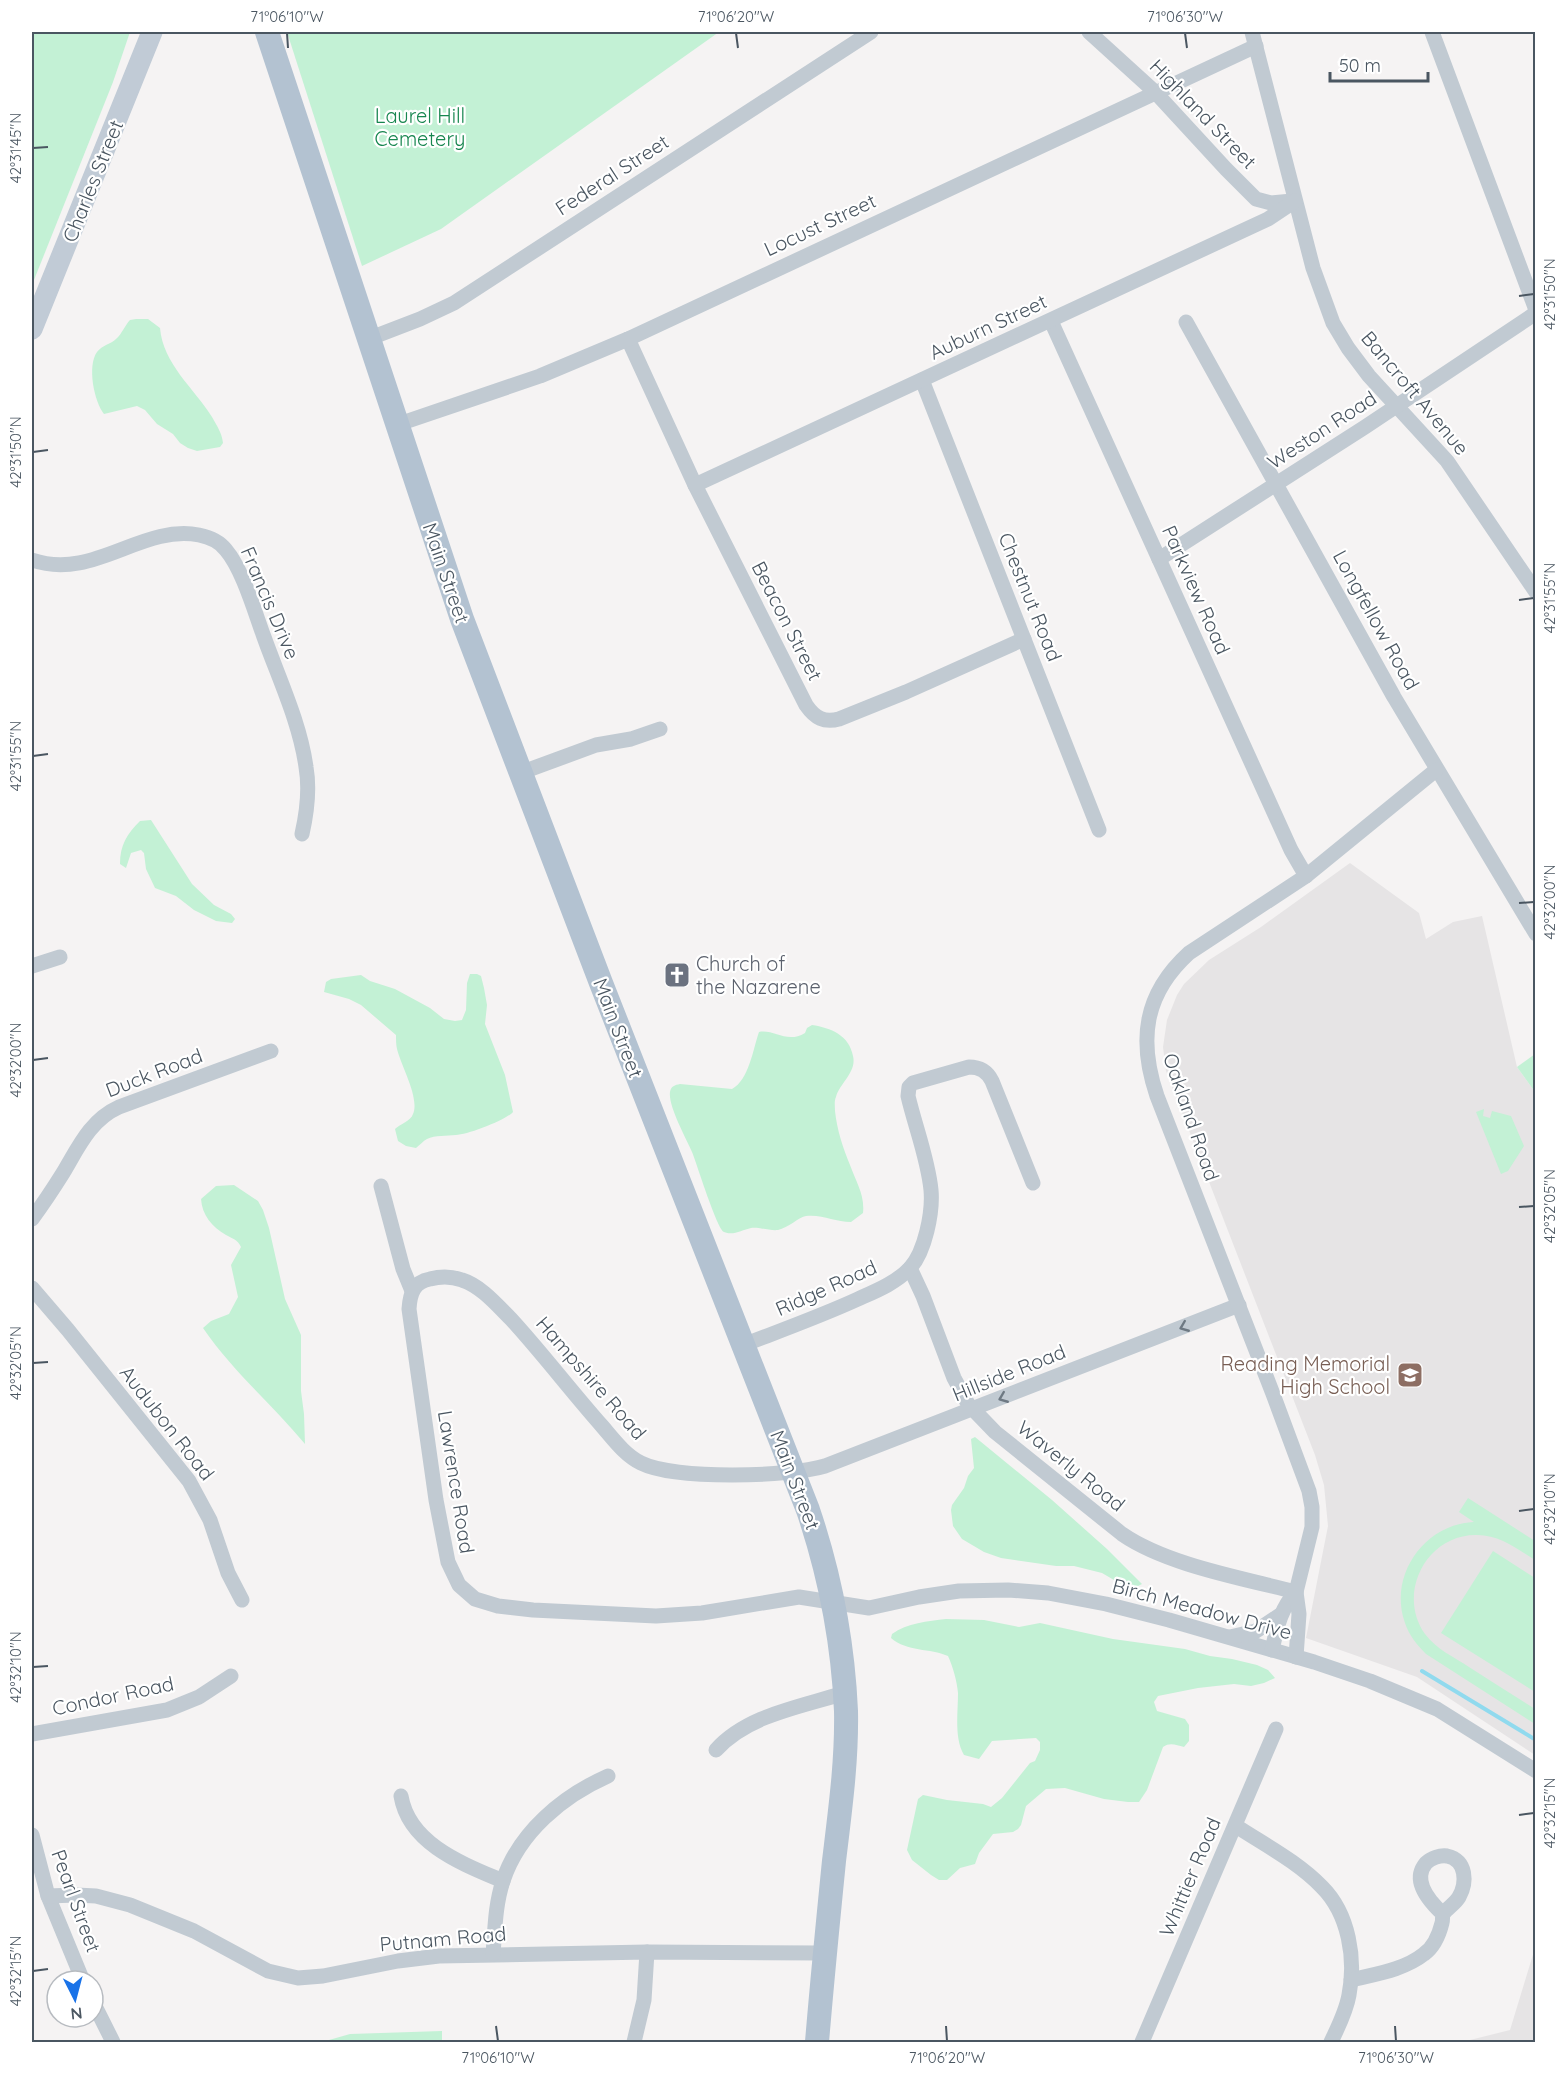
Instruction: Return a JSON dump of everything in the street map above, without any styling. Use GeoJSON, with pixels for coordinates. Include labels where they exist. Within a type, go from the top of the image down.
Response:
{"type":"FeatureCollection","features":[{"type":"Feature","properties":{"kind":"main road","name":"Main Street"},"geometry":{"type":"LineString","coordinates":[[267,32],[462,619],[817,1535],[834,1602],[846,1728],[844,1771],[824,1953],[817,2043]]}},
{"type":"Feature","properties":{"kind":"street","name":"Charles Street"},"geometry":{"type":"LineString","coordinates":[[32,329],[152,32]]}},
{"type":"Feature","properties":{"kind":"street","name":"Federal Street"},"geometry":{"type":"LineString","coordinates":[[368,339],[454,303],[871,32]]}},
{"type":"Feature","properties":{"kind":"street","name":"Highland Street"},"geometry":{"type":"LineString","coordinates":[[1089,32],[1155,92],[1256,199],[1271,203],[1295,201]]}},
{"type":"Feature","properties":{"kind":"street"},"geometry":{"type":"LineString","coordinates":[[1432,32],[1536,311]]}},
{"type":"Feature","properties":{"kind":"street","name":"Locust Street"},"geometry":{"type":"LineString","coordinates":[[396,425],[540,376],[628,339],[1155,92],[1254,39]]}},
{"type":"Feature","properties":{"kind":"street","name":"Bancroft Avenue"},"geometry":{"type":"LineString","coordinates":[[1254,39],[1313,268],[1334,322],[1359,364],[1447,461],[1536,592]]}},
{"type":"Feature","properties":{"kind":"street","name":"Auburn Street"},"geometry":{"type":"LineString","coordinates":[[695,485],[1268,219],[1295,201]]}},
{"type":"Feature","properties":{"kind":"street","name":"Weston Road"},"geometry":{"type":"LineString","coordinates":[[1159,559],[1278,484],[1536,311]]}},
{"type":"Feature","properties":{"kind":"street","name":"Parkview Road"},"geometry":{"type":"LineString","coordinates":[[1051,321],[1291,850],[1306,876]]}},
{"type":"Feature","properties":{"kind":"street","name":"Longfellow Road"},"geometry":{"type":"LineString","coordinates":[[1186,322],[1436,770],[1536,934]]}},
{"type":"Feature","properties":{"kind":"street","name":"Beacon Street"},"geometry":{"type":"LineString","coordinates":[[628,339],[695,485],[806,705],[821,720],[839,719],[906,692],[1024,639]]}},
{"type":"Feature","properties":{"kind":"street","name":"Chestnut Road"},"geometry":{"type":"LineString","coordinates":[[922,380],[1099,830]]}},
{"type":"Feature","properties":{"kind":"street","name":"Francis Drive"},"geometry":{"type":"LineString","coordinates":[[32,560],[56,564],[86,562],[172,534],[199,535],[222,545],[234,561],[254,609],[302,746],[307,768],[308,791],[302,834]]}},
{"type":"Feature","properties":{"kind":"street"},"geometry":{"type":"LineString","coordinates":[[520,773],[596,746],[635,738],[660,729]]}},
{"type":"Feature","properties":{"kind":"street","name":"Oakland Road"},"geometry":{"type":"LineString","coordinates":[[1296,1657],[1299,1614],[1296,1592],[1310,1537],[1311,1499],[1302,1469],[1152,1081],[1146,1052],[1147,1028],[1156,996],[1169,974],[1182,960],[1198,946],[1306,876],[1436,770]]}},
{"type":"Feature","properties":{"kind":"street"},"geometry":{"type":"LineString","coordinates":[[32,966],[60,957]]}},
{"type":"Feature","properties":{"kind":"street","name":"Duck Road"},"geometry":{"type":"LineString","coordinates":[[32,1219],[90,1130],[104,1115],[118,1107],[271,1051]]}},
{"type":"Feature","properties":{"kind":"street","name":"Ridge Road"},"geometry":{"type":"LineString","coordinates":[[743,1345],[839,1308],[894,1280],[910,1268],[924,1240],[932,1198],[908,1096],[909,1087],[913,1083],[966,1068],[980,1068],[986,1072],[992,1080],[1034,1183]]}},
{"type":"Feature","properties":{"kind":"street","name":"Lawrence Road"},"geometry":{"type":"LineString","coordinates":[[381,1186],[403,1269],[412,1291],[409,1308],[441,1526],[452,1574],[468,1594],[482,1602],[498,1606],[637,1617],[702,1613],[799,1597],[834,1602]]}},
{"type":"Feature","properties":{"kind":"street","name":"Waverly Road"},"geometry":{"type":"LineString","coordinates":[[910,1268],[964,1398],[995,1432],[1134,1542],[1176,1560],[1296,1592]]}},
{"type":"Feature","properties":{"kind":"street","name":"Hampshire Road"},"geometry":{"type":"LineString","coordinates":[[412,1291],[424,1280],[447,1276],[463,1280],[486,1295],[533,1343],[619,1446],[644,1464],[667,1471],[704,1474],[793,1472]]}},
{"type":"Feature","properties":{"kind":"street","name":"Audubon Road"},"geometry":{"type":"LineString","coordinates":[[32,1288],[63,1323],[189,1481],[210,1520],[228,1573],[242,1600]]}},
{"type":"Feature","properties":{"kind":"street","name":"Hillside Road"},"geometry":{"type":"LineString","coordinates":[[793,1472],[825,1466],[1239,1305]]}},
{"type":"Feature","properties":{"kind":"street","name":"Birch Meadow Drive"},"geometry":{"type":"LineString","coordinates":[[834,1602],[869,1608],[919,1597],[959,1592],[1028,1591],[1106,1604],[1296,1657],[1370,1682],[1437,1709],[1536,1771]]}},
{"type":"Feature","properties":{"kind":"street","name":"Oakland Road"},"geometry":{"type":"LineString","coordinates":[[1272,1650],[1280,1615],[1296,1592]]}},
{"type":"Feature","properties":{"kind":"street","name":"Oakland Road"},"geometry":{"type":"LineString","coordinates":[[1227,1637],[1256,1631],[1280,1615]]}},
{"type":"Feature","properties":{"kind":"street","name":"Condor Road"},"geometry":{"type":"LineString","coordinates":[[32,1734],[167,1710],[199,1697],[231,1676]]}},
{"type":"Feature","properties":{"kind":"street"},"geometry":{"type":"LineString","coordinates":[[716,1750],[731,1735],[751,1724],[844,1693]]}},
{"type":"Feature","properties":{"kind":"street","name":"Whittier Road"},"geometry":{"type":"LineString","coordinates":[[1142,2043],[1276,1729]]}},
{"type":"Feature","properties":{"kind":"street"},"geometry":{"type":"LineString","coordinates":[[494,1954],[496,1917],[503,1881],[517,1851],[546,1816],[582,1789],[608,1776]]}},
{"type":"Feature","properties":{"kind":"street"},"geometry":{"type":"LineString","coordinates":[[401,1796],[402,1805],[412,1824],[434,1845],[455,1859],[503,1881]]}},
{"type":"Feature","properties":{"kind":"street"},"geometry":{"type":"LineString","coordinates":[[1236,1826],[1303,1870],[1329,1895],[1339,1910],[1347,1930],[1351,1956],[1351,1980],[1346,2008],[1331,2043]]}},
{"type":"Feature","properties":{"kind":"street","name":"Pearl Street"},"geometry":{"type":"LineString","coordinates":[[32,1835],[48,1896],[78,1969]]}},
{"type":"Feature","properties":{"kind":"street","name":"Putnam Road"},"geometry":{"type":"LineString","coordinates":[[48,1896],[96,1896],[130,1905],[194,1931],[268,1971],[288,1977],[323,1976],[419,1958],[494,1954],[824,1953]]}},
{"type":"Feature","properties":{"kind":"street"},"geometry":{"type":"LineString","coordinates":[[1351,1980],[1389,1970],[1418,1959],[1426,1953],[1438,1934],[1443,1914]]}},
{"type":"Feature","properties":{"kind":"street"},"geometry":{"type":"LineString","coordinates":[[634,2043],[644,2000],[647,1952]]}},
{"type":"Feature","properties":{"kind":"street"},"geometry":{"type":"LineString","coordinates":[[105,2028],[112,2043]]}},
{"type":"Feature","properties":{"kind":"shaded area","name":"Reading Memorial High School"},"geometry":{"type":"Polygon","coordinates":[[[1350,863],[1419,913],[1426,939],[1453,922],[1482,916],[1517,1067],[1535,1092],[1535,1755],[1417,1677],[1306,1638],[1328,1526],[1324,1485],[1315,1455],[1166,1071],[1163,1047],[1167,1020],[1184,984],[1209,960],[1261,927],[1350,863]]]}},
{"type":"Feature","properties":{"kind":"shaded area"},"geometry":{"type":"Polygon","coordinates":[[[1535,1948],[1535,2042],[1462,2042],[1510,2030],[1535,1948]]]}},
{"type":"Feature","properties":{"kind":"green space"},"geometry":{"type":"Polygon","coordinates":[[[32,32],[130,32],[113,82],[32,285],[32,32]]]}},
{"type":"Feature","properties":{"kind":"green space","name":"Laurel Hill Cemetery"},"geometry":{"type":"Polygon","coordinates":[[[287,32],[719,32],[441,229],[362,266],[287,32]]]}},
{"type":"Feature","properties":{"kind":"green space"},"geometry":{"type":"Polygon","coordinates":[[[148,319],[160,328],[162,341],[173,364],[205,406],[219,430],[223,443],[220,447],[197,451],[188,448],[180,443],[173,434],[157,424],[145,410],[137,406],[104,414],[100,408],[93,383],[94,358],[99,350],[118,337],[130,320],[148,319]]]}},
{"type":"Feature","properties":{"kind":"green space"},"geometry":{"type":"Polygon","coordinates":[[[151,820],[192,884],[214,905],[231,914],[235,919],[232,923],[216,921],[194,910],[176,896],[155,888],[146,869],[144,853],[141,850],[131,853],[126,868],[120,864],[121,851],[128,835],[140,821],[151,820]]]}},
{"type":"Feature","properties":{"kind":"green space"},"geometry":{"type":"Polygon","coordinates":[[[470,974],[481,976],[487,1005],[485,1024],[505,1075],[513,1112],[495,1123],[469,1133],[437,1136],[424,1141],[416,1148],[406,1146],[398,1141],[395,1129],[412,1116],[414,1099],[397,1049],[396,1035],[361,1005],[324,992],[326,982],[331,979],[361,975],[370,981],[395,989],[430,1008],[444,1019],[455,1021],[462,1020],[466,1010],[467,983],[470,974]]]}},
{"type":"Feature","properties":{"kind":"green space"},"geometry":{"type":"Polygon","coordinates":[[[812,1025],[838,1034],[848,1043],[853,1056],[853,1067],[835,1099],[835,1111],[843,1145],[861,1194],[863,1213],[851,1222],[806,1216],[778,1230],[751,1228],[734,1233],[724,1232],[717,1220],[692,1152],[674,1113],[670,1098],[671,1090],[680,1084],[732,1089],[743,1079],[759,1032],[792,1037],[805,1033],[812,1025]]]}},
{"type":"Feature","properties":{"kind":"green space"},"geometry":{"type":"Polygon","coordinates":[[[1535,1054],[1535,1092],[1517,1067],[1535,1054]]]}},
{"type":"Feature","properties":{"kind":"green space"},"geometry":{"type":"Polygon","coordinates":[[[1484,1109],[1483,1116],[1490,1118],[1492,1111],[1511,1116],[1524,1146],[1508,1171],[1501,1174],[1476,1112],[1484,1109]]]}},
{"type":"Feature","properties":{"kind":"green space"},"geometry":{"type":"Polygon","coordinates":[[[234,1185],[258,1201],[263,1210],[285,1299],[301,1335],[301,1391],[305,1444],[240,1374],[203,1328],[211,1321],[229,1314],[238,1297],[231,1265],[241,1247],[212,1224],[203,1210],[201,1199],[216,1186],[234,1185]]]}},
{"type":"Feature","properties":{"kind":"green space"},"geometry":{"type":"Polygon","coordinates":[[[975,1437],[1052,1500],[1142,1584],[1134,1588],[1126,1587],[1102,1573],[1074,1566],[1056,1566],[1001,1558],[984,1552],[962,1539],[953,1526],[951,1510],[974,1468],[971,1439],[975,1437]]]}},
{"type":"Feature","properties":{"kind":"green space"},"geometry":{"type":"Polygon","coordinates":[[[1468,1498],[1535,1541],[1535,1560],[1508,1543],[1493,1537],[1477,1535],[1459,1537],[1444,1544],[1431,1555],[1421,1569],[1414,1601],[1417,1618],[1425,1634],[1440,1648],[1535,1709],[1535,1724],[1426,1654],[1414,1640],[1405,1623],[1401,1605],[1406,1571],[1414,1556],[1426,1542],[1456,1525],[1474,1522],[1459,1512],[1468,1498]]]}},
{"type":"Feature","properties":{"kind":"green space"},"geometry":{"type":"Polygon","coordinates":[[[1493,1551],[1535,1578],[1535,1692],[1441,1633],[1493,1551]]]}},
{"type":"Feature","properties":{"kind":"green space"},"geometry":{"type":"Polygon","coordinates":[[[946,1619],[984,1620],[1019,1627],[1040,1623],[1113,1639],[1185,1649],[1257,1665],[1268,1670],[1275,1678],[1251,1686],[1234,1684],[1158,1696],[1154,1702],[1157,1711],[1185,1719],[1189,1725],[1189,1741],[1184,1747],[1171,1744],[1163,1747],[1147,1790],[1139,1802],[1104,1799],[1065,1788],[1046,1789],[1026,1806],[1018,1829],[1013,1832],[993,1834],[979,1853],[975,1864],[960,1868],[947,1880],[939,1880],[912,1860],[907,1850],[918,1799],[923,1795],[991,1807],[1002,1798],[1030,1763],[1035,1761],[1040,1750],[1040,1742],[1036,1738],[992,1741],[979,1759],[964,1755],[958,1733],[958,1693],[948,1656],[904,1646],[891,1638],[892,1634],[898,1630],[911,1625],[946,1619]]]}},
{"type":"Feature","properties":{"kind":"green space"},"geometry":{"type":"Polygon","coordinates":[[[442,2031],[442,2042],[322,2042],[350,2034],[442,2031]]]}},
{"type":"Feature","properties":{"kind":"waterway"},"geometry":{"type":"LineString","coordinates":[[1422,1671],[1536,1740]]}},
{"type":"Feature","properties":{"kind":"place","name":"Church of the Nazarene"},"geometry":{"type":"Point","coordinates":[677,975]}},
{"type":"Feature","properties":{"kind":"place","name":"Reading Memorial High School"},"geometry":{"type":"Point","coordinates":[1410,1375]}}]}
